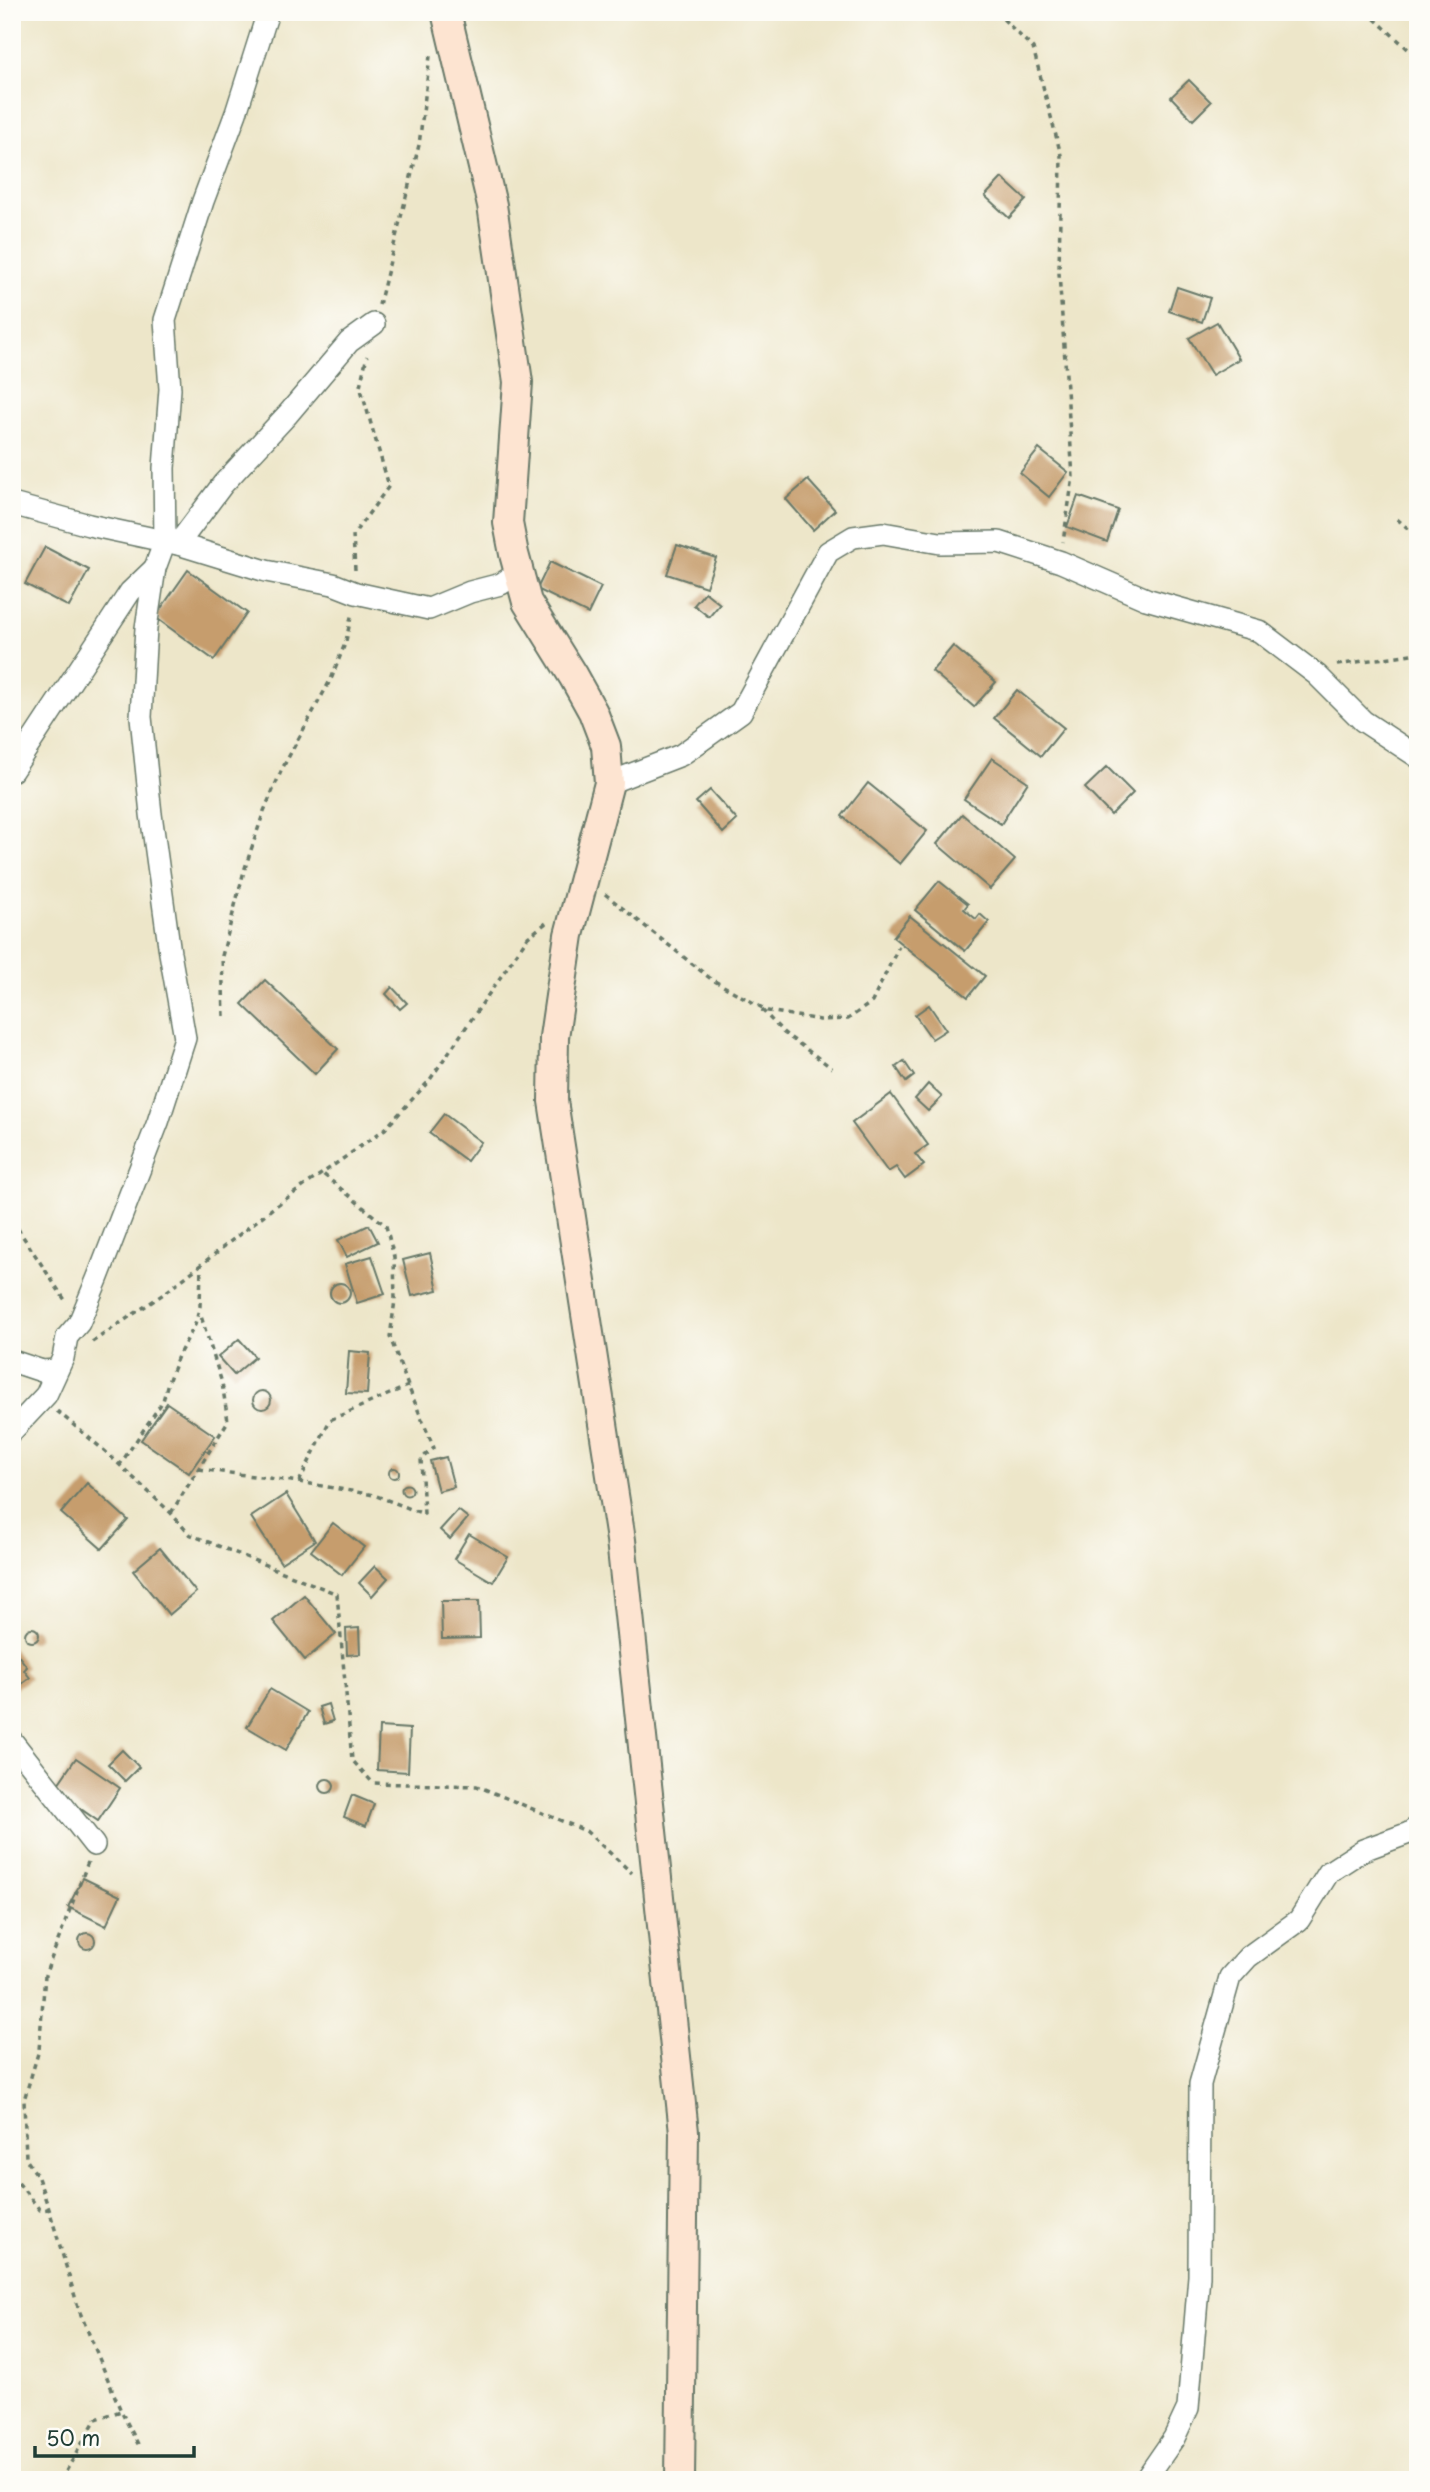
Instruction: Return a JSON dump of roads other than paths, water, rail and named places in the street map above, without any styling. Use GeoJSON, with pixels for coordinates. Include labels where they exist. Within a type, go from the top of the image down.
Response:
{"type":"FeatureCollection","features":[{"type":"Feature","properties":{"kind":"street"},"geometry":{"type":"LineString","coordinates":[[172,542],[164,468],[170,389],[165,320],[268,12]]}},
{"type":"Feature","properties":{"kind":"street"},"geometry":{"type":"LineString","coordinates":[[446,12],[492,205],[517,382],[508,523],[527,602],[593,712],[606,746],[609,783],[569,935],[556,1025],[553,1101],[621,1540],[684,2132],[680,2480]]}},
{"type":"Feature","properties":{"kind":"street"},"geometry":{"type":"LineString","coordinates":[[12,771],[130,592],[155,568],[172,542],[349,342],[374,324]]}},
{"type":"Feature","properties":{"kind":"street"},"geometry":{"type":"LineString","coordinates":[[12,504],[172,542],[265,571],[333,584],[356,593],[429,609],[470,592],[501,584],[519,572]]}},
{"type":"Feature","properties":{"kind":"street"},"geometry":{"type":"LineString","coordinates":[[609,783],[681,755],[741,712],[828,552],[853,537],[883,533],[940,543],[999,542],[1061,562],[1146,599],[1259,631],[1317,675],[1363,721],[1418,757]]}},
{"type":"Feature","properties":{"kind":"street"},"geometry":{"type":"LineString","coordinates":[[12,1431],[46,1395],[60,1364],[67,1337],[79,1323],[158,1122],[185,1038],[150,814],[141,717],[146,628],[155,568]]}},
{"type":"Feature","properties":{"kind":"street"},"geometry":{"type":"LineString","coordinates":[[12,1361],[42,1371],[60,1364]]}},
{"type":"Feature","properties":{"kind":"street"},"geometry":{"type":"LineString","coordinates":[[12,1741],[94,1846]]}},
{"type":"Feature","properties":{"kind":"street"},"geometry":{"type":"LineString","coordinates":[[1145,2480],[1174,2438],[1188,2408],[1199,2276],[1200,2084],[1230,1978],[1248,1957],[1300,1920],[1329,1872],[1363,1850],[1418,1827]]}}]}
